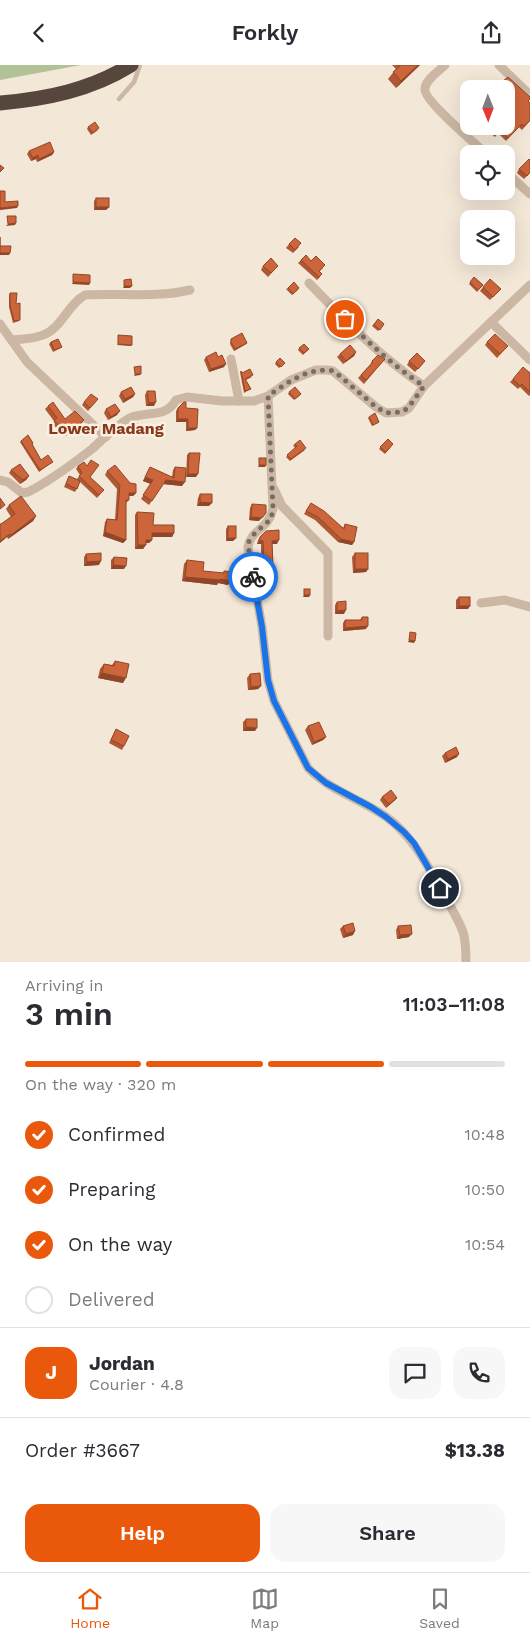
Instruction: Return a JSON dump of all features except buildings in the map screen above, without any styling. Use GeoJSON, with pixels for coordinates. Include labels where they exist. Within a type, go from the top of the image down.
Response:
{"type":"FeatureCollection","features":[{"type":"Feature","properties":{"kind":"highway"},"geometry":{"type":"LineString","coordinates":[[0,103],[70,92],[98,82],[131,65]]}},
{"type":"Feature","properties":{"kind":"street"},"geometry":{"type":"LineString","coordinates":[[445,65],[426,85],[424,89],[425,94],[476,145]]}},
{"type":"Feature","properties":{"kind":"street"},"geometry":{"type":"LineString","coordinates":[[499,65],[530,95]]}},
{"type":"Feature","properties":{"kind":"street"},"geometry":{"type":"LineString","coordinates":[[515,180],[530,194]]}},
{"type":"Feature","properties":{"kind":"street"},"geometry":{"type":"LineString","coordinates":[[309,283],[369,344],[424,386]]}},
{"type":"Feature","properties":{"kind":"street"},"geometry":{"type":"LineString","coordinates":[[0,480],[8,482],[22,493],[28,492],[90,451],[131,417],[165,412],[172,408],[176,400],[187,397],[254,401],[268,396],[291,380],[316,370],[334,371],[376,407],[386,413],[393,414],[408,408],[424,386],[530,285]]}},
{"type":"Feature","properties":{"kind":"street"},"geometry":{"type":"LineString","coordinates":[[12,340],[44,335],[52,330],[79,298],[85,295],[131,296],[180,293],[190,290]]}},
{"type":"Feature","properties":{"kind":"street"},"geometry":{"type":"LineString","coordinates":[[491,322],[530,360]]}},
{"type":"Feature","properties":{"kind":"street"},"geometry":{"type":"LineString","coordinates":[[0,323],[27,362],[106,437]]}},
{"type":"Feature","properties":{"kind":"street"},"geometry":{"type":"LineString","coordinates":[[231,359],[239,401]]}},
{"type":"Feature","properties":{"kind":"street"},"geometry":{"type":"LineString","coordinates":[[268,396],[273,509],[271,519],[255,533],[249,541],[248,547],[262,627],[268,680],[274,701],[308,768],[326,783],[386,817],[414,843],[464,933],[466,962]]}},
{"type":"Feature","properties":{"kind":"street"},"geometry":{"type":"LineString","coordinates":[[272,485],[282,506],[328,553],[328,636]]}},
{"type":"Feature","properties":{"kind":"street"},"geometry":{"type":"LineString","coordinates":[[481,603],[505,600],[530,607]]}},
{"type":"Feature","properties":{"kind":"lane"},"geometry":{"type":"LineString","coordinates":[[119,99],[134,82],[140,65]]}},
{"type":"Feature","properties":{"kind":"green space"},"geometry":{"type":"Polygon","coordinates":[[[0,65],[81,65],[0,80],[0,65]]]}},
{"type":"Feature","properties":{"kind":"way so far"},"geometry":{"type":"LineString","coordinates":[[253,577],[249,557],[249,541],[271,519],[273,509],[268,396],[291,380],[316,370],[328,370],[334,371],[376,407],[386,413],[393,414],[408,408],[424,386],[369,344],[345,319]]}},
{"type":"Feature","properties":{"kind":"district","name":"Lower Madang"},"geometry":{"type":"Point","coordinates":[106,428]}},
{"type":"Feature","properties":{"kind":"route"},"geometry":{"type":"LineString","coordinates":[[253,577],[262,627],[268,680],[274,701],[308,768],[326,783],[371,807],[404,832],[414,843],[440,888]]}}]}
